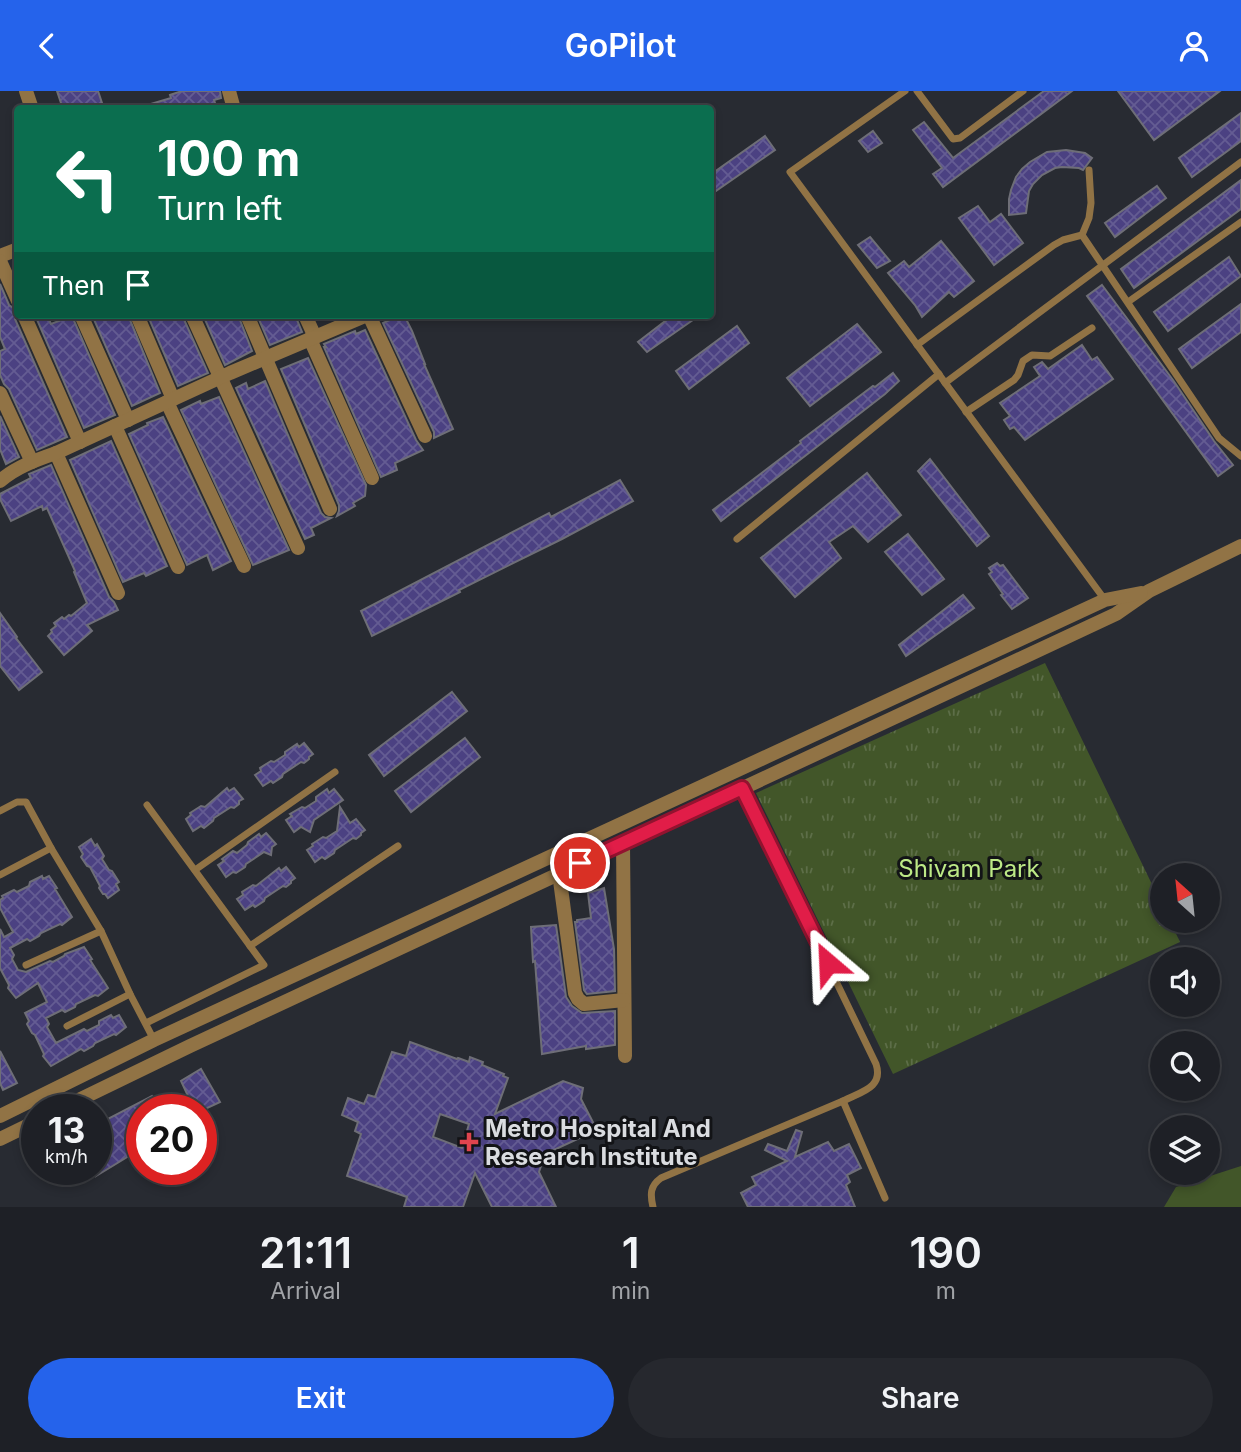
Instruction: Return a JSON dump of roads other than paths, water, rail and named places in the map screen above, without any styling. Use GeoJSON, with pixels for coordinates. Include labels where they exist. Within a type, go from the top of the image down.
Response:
{"type":"FeatureCollection","features":[{"type":"Feature","properties":{"kind":"street"},"geometry":{"type":"LineString","coordinates":[[0,259],[14,292]]}},
{"type":"Feature","properties":{"kind":"street"},"geometry":{"type":"LineString","coordinates":[[26,319],[80,442]]}},
{"type":"Feature","properties":{"kind":"street"},"geometry":{"type":"LineString","coordinates":[[82,319],[178,567]]}},
{"type":"Feature","properties":{"kind":"street"},"geometry":{"type":"LineString","coordinates":[[140,319],[170,400],[244,566]]}},
{"type":"Feature","properties":{"kind":"street"},"geometry":{"type":"LineString","coordinates":[[194,319],[298,548]]}},
{"type":"Feature","properties":{"kind":"street"},"geometry":{"type":"LineString","coordinates":[[249,319],[330,509]]}},
{"type":"Feature","properties":{"kind":"street"},"geometry":{"type":"LineString","coordinates":[[306,319],[372,478]]}},
{"type":"Feature","properties":{"kind":"street"},"geometry":{"type":"LineString","coordinates":[[1,478],[355,319]]}},
{"type":"Feature","properties":{"kind":"street"},"geometry":{"type":"LineString","coordinates":[[364,319],[425,436]]}},
{"type":"Feature","properties":{"kind":"street"},"geometry":{"type":"LineString","coordinates":[[0,393],[32,462]]}},
{"type":"Feature","properties":{"kind":"street"},"geometry":{"type":"LineString","coordinates":[[56,453],[118,593]]}},
{"type":"Feature","properties":{"kind":"street"},"geometry":{"type":"LineString","coordinates":[[91,1094],[1116,614],[1149,591],[1241,546]]}},
{"type":"Feature","properties":{"kind":"street"},"geometry":{"type":"LineString","coordinates":[[0,1116],[154,1040],[1105,600],[1149,591]]}},
{"type":"Feature","properties":{"kind":"street"},"geometry":{"type":"LineString","coordinates":[[854,716],[861,733]]}},
{"type":"Feature","properties":{"kind":"street"},"geometry":{"type":"LineString","coordinates":[[623,844],[625,1056]]}},
{"type":"Feature","properties":{"kind":"street"},"geometry":{"type":"LineString","coordinates":[[559,873],[578,999],[584,1004],[624,1000]]}},
{"type":"Feature","properties":{"kind":"street"},"geometry":{"type":"LineString","coordinates":[[0,1139],[21,1129]]}},
{"type":"Feature","properties":{"kind":"lane"},"geometry":{"type":"LineString","coordinates":[[905,91],[790,172],[1105,600]]}},
{"type":"Feature","properties":{"kind":"lane"},"geometry":{"type":"LineString","coordinates":[[917,91],[953,138],[960,138],[1023,91]]}},
{"type":"Feature","properties":{"kind":"lane"},"geometry":{"type":"LineString","coordinates":[[945,383],[1241,162]]}},
{"type":"Feature","properties":{"kind":"lane"},"geometry":{"type":"LineString","coordinates":[[1082,235],[1090,211],[1089,170]]}},
{"type":"Feature","properties":{"kind":"lane"},"geometry":{"type":"LineString","coordinates":[[1128,302],[1241,222]]}},
{"type":"Feature","properties":{"kind":"lane"},"geometry":{"type":"LineString","coordinates":[[917,345],[1054,245],[1082,235]]}},
{"type":"Feature","properties":{"kind":"lane"},"geometry":{"type":"LineString","coordinates":[[1082,235],[1219,438],[1241,456]]}},
{"type":"Feature","properties":{"kind":"lane"},"geometry":{"type":"LineString","coordinates":[[967,412],[1014,380],[1023,361],[1032,355],[1050,356],[1092,328]]}},
{"type":"Feature","properties":{"kind":"lane"},"geometry":{"type":"LineString","coordinates":[[737,539],[939,374]]}},
{"type":"Feature","properties":{"kind":"lane"},"geometry":{"type":"LineString","coordinates":[[195,870],[335,772]]}},
{"type":"Feature","properties":{"kind":"lane"},"geometry":{"type":"LineString","coordinates":[[653,1207],[651,1190],[654,1183],[661,1178],[843,1101],[871,1087],[879,1077],[876,1063],[742,788]]}},
{"type":"Feature","properties":{"kind":"lane"},"geometry":{"type":"LineString","coordinates":[[0,811],[17,802],[26,802],[101,931],[154,1040]]}},
{"type":"Feature","properties":{"kind":"lane"},"geometry":{"type":"LineString","coordinates":[[146,1023],[264,965],[147,805]]}},
{"type":"Feature","properties":{"kind":"lane"},"geometry":{"type":"LineString","coordinates":[[250,946],[398,846]]}},
{"type":"Feature","properties":{"kind":"lane"},"geometry":{"type":"LineString","coordinates":[[0,875],[51,848]]}},
{"type":"Feature","properties":{"kind":"lane"},"geometry":{"type":"LineString","coordinates":[[26,965],[101,931]]}},
{"type":"Feature","properties":{"kind":"lane"},"geometry":{"type":"LineString","coordinates":[[66,1026],[130,994]]}},
{"type":"Feature","properties":{"kind":"lane"},"geometry":{"type":"LineString","coordinates":[[843,1101],[885,1198]]}},
{"type":"Feature","properties":{"kind":"place","name":"Metro Hospital And Research Institute"},"geometry":{"type":"Point","coordinates":[469,1142]}},
{"type":"Feature","properties":{"kind":"park label","name":"Shivam Park"},"geometry":{"type":"Point","coordinates":[969,868]}}]}
